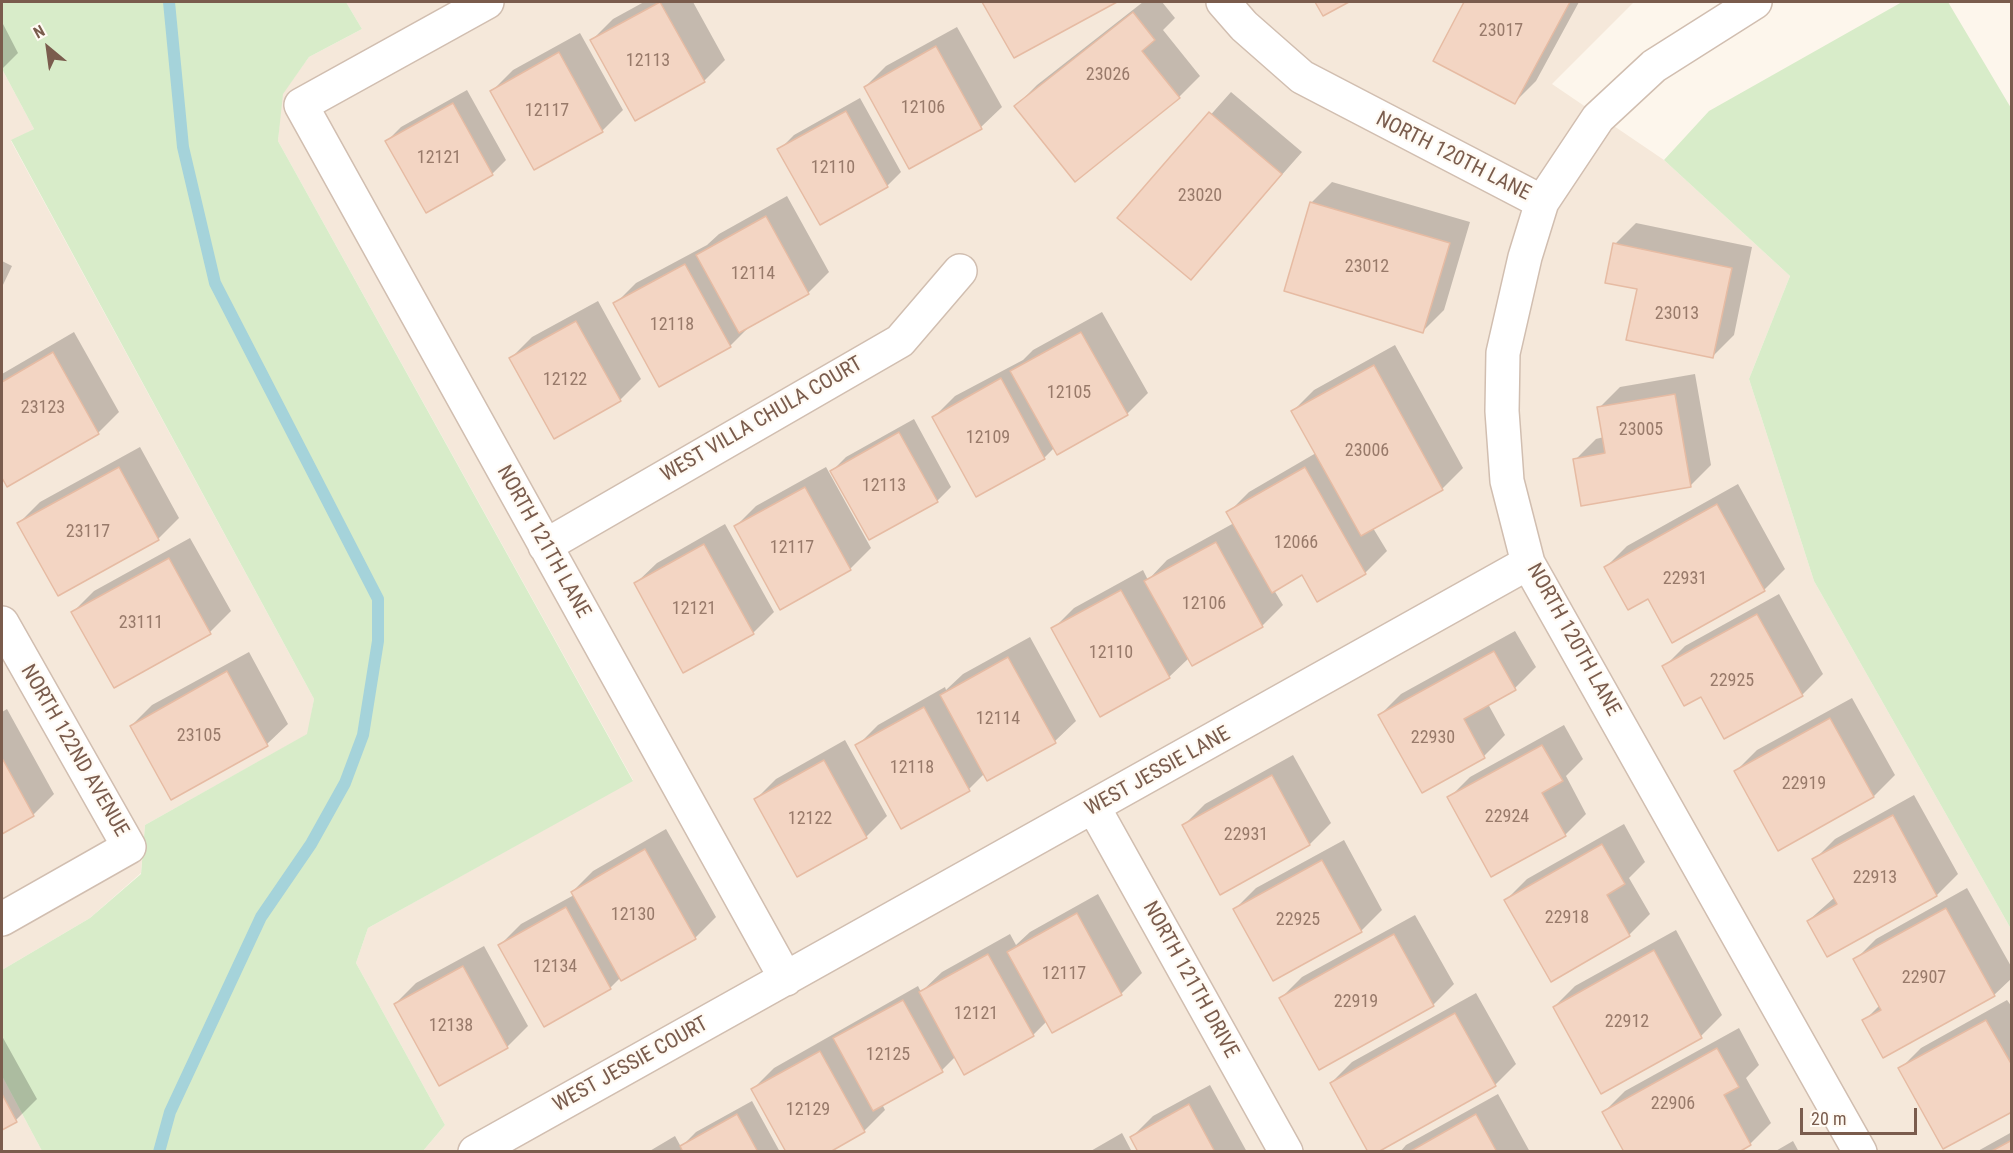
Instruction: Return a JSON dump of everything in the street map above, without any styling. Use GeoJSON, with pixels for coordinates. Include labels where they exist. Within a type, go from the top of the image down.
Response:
{"type":"FeatureCollection","features":[{"type":"Feature","properties":{"kind":"street","name":"NORTH 121TH LANE"},"geometry":{"type":"LineString","coordinates":[[487,2],[301,105],[786,979]]}},
{"type":"Feature","properties":{"kind":"street","name":"NORTH 120TH LANE"},"geometry":{"type":"LineString","coordinates":[[1223,2],[1245,26],[1302,77],[1542,202],[1525,257],[1503,353],[1502,411],[1507,481],[1528,562],[1860,1152]]}},
{"type":"Feature","properties":{"kind":"street"},"geometry":{"type":"LineString","coordinates":[[1542,202],[1598,118],[1654,66],[1755,2]]}},
{"type":"Feature","properties":{"kind":"street","name":"WEST VILLA CHULA COURT"},"geometry":{"type":"LineString","coordinates":[[545,546],[900,341],[960,271]]}},
{"type":"Feature","properties":{"kind":"street","name":"WEST JESSIE LANE"},"geometry":{"type":"LineString","coordinates":[[786,979],[1094,808],[1528,562]]}},
{"type":"Feature","properties":{"kind":"street","name":"NORTH 122ND AVENUE"},"geometry":{"type":"LineString","coordinates":[[2,623],[129,847],[2,919]]}},
{"type":"Feature","properties":{"kind":"street","name":"NORTH 121TH DRIVE"},"geometry":{"type":"LineString","coordinates":[[1094,808],[1286,1152]]}},
{"type":"Feature","properties":{"kind":"street","name":"WEST JESSIE COURT"},"geometry":{"type":"LineString","coordinates":[[475,1152],[786,979]]}},
{"type":"Feature","properties":{"kind":"shaded area"},"geometry":{"type":"Polygon","coordinates":[[[346,2],[1634,2],[1552,84],[1664,160],[1790,276],[1749,379],[1814,581],[2011,929],[2011,1151],[423,1151],[445,1125],[356,963],[368,928],[633,780],[278,141],[282,94],[309,57],[362,29],[346,2]]]}},
{"type":"Feature","properties":{"kind":"shaded area"},"geometry":{"type":"Polygon","coordinates":[[[2,69],[34,129],[11,141],[314,699],[308,734],[145,825],[141,873],[90,918],[2,970],[2,69]]]}},
{"type":"Feature","properties":{"kind":"shaded area"},"geometry":{"type":"Polygon","coordinates":[[[2,1076],[42,1151],[2,1151],[2,1076]]]}},
{"type":"Feature","properties":{"kind":"green space"},"geometry":{"type":"Polygon","coordinates":[[[2,2],[346,2],[362,29],[309,57],[283,94],[278,141],[633,781],[368,928],[356,963],[445,1125],[423,1151],[42,1151],[2,1076],[2,970],[90,918],[141,874],[145,825],[307,734],[314,699],[11,140],[34,129],[2,69],[2,2]]]}},
{"type":"Feature","properties":{"kind":"green space"},"geometry":{"type":"Polygon","coordinates":[[[1902,2],[1948,2],[2011,108],[2011,929],[1814,581],[1749,379],[1790,276],[1664,160],[1709,111],[1902,2]]]}},
{"type":"Feature","properties":{"kind":"building"},"geometry":{"type":"Polygon","coordinates":[[[660,2],[705,82],[635,121],[590,40],[660,2]]]}},
{"type":"Feature","properties":{"kind":"building"},"geometry":{"type":"Polygon","coordinates":[[[982,2],[1117,2],[1014,58],[982,2]]]}},
{"type":"Feature","properties":{"kind":"building"},"geometry":{"type":"Polygon","coordinates":[[[1315,2],[1349,2],[1323,16],[1315,2]]]}},
{"type":"Feature","properties":{"kind":"building"},"geometry":{"type":"Polygon","coordinates":[[[1464,2],[1570,2],[1515,104],[1433,61],[1464,2]]]}},
{"type":"Feature","properties":{"kind":"building"},"geometry":{"type":"Polygon","coordinates":[[[1133,12],[1155,40],[1142,51],[1180,98],[1075,182],[1014,106],[1133,12]]]}},
{"type":"Feature","properties":{"kind":"building"},"geometry":{"type":"Polygon","coordinates":[[[936,46],[982,129],[909,169],[864,87],[936,46]]]}},
{"type":"Feature","properties":{"kind":"building"},"geometry":{"type":"Polygon","coordinates":[[[559,52],[603,132],[534,170],[490,91],[559,52]]]}},
{"type":"Feature","properties":{"kind":"building"},"geometry":{"type":"Polygon","coordinates":[[[453,103],[493,175],[426,213],[385,141],[453,103]]]}},
{"type":"Feature","properties":{"kind":"building"},"geometry":{"type":"Polygon","coordinates":[[[846,111],[888,187],[820,225],[777,149],[846,111]]]}},
{"type":"Feature","properties":{"kind":"building"},"geometry":{"type":"Polygon","coordinates":[[[1209,112],[1282,174],[1191,280],[1117,218],[1209,112]]]}},
{"type":"Feature","properties":{"kind":"building"},"geometry":{"type":"Polygon","coordinates":[[[1310,202],[1450,243],[1423,333],[1284,291],[1310,202]]]}},
{"type":"Feature","properties":{"kind":"building"},"geometry":{"type":"Polygon","coordinates":[[[766,216],[809,294],[739,333],[696,255],[766,216]]]}},
{"type":"Feature","properties":{"kind":"building"},"geometry":{"type":"Polygon","coordinates":[[[1613,243],[1732,268],[1713,358],[1626,340],[1637,289],[1605,283],[1613,243]]]}},
{"type":"Feature","properties":{"kind":"building"},"geometry":{"type":"Polygon","coordinates":[[[685,264],[731,347],[659,387],[613,303],[685,264]]]}},
{"type":"Feature","properties":{"kind":"building"},"geometry":{"type":"Polygon","coordinates":[[[576,321],[621,401],[554,439],[509,358],[576,321]]]}},
{"type":"Feature","properties":{"kind":"building"},"geometry":{"type":"Polygon","coordinates":[[[1081,332],[1128,415],[1057,455],[1010,371],[1081,332]]]}},
{"type":"Feature","properties":{"kind":"building"},"geometry":{"type":"Polygon","coordinates":[[[53,352],[99,434],[7,487],[2,478],[2,382],[53,352]]]}},
{"type":"Feature","properties":{"kind":"building"},"geometry":{"type":"Polygon","coordinates":[[[1374,365],[1443,490],[1361,536],[1291,411],[1374,365]]]}},
{"type":"Feature","properties":{"kind":"building"},"geometry":{"type":"Polygon","coordinates":[[[1001,378],[1045,459],[976,497],[932,417],[1001,378]]]}},
{"type":"Feature","properties":{"kind":"building"},"geometry":{"type":"Polygon","coordinates":[[[1675,394],[1691,487],[1581,506],[1573,459],[1605,453],[1597,407],[1675,394]]]}},
{"type":"Feature","properties":{"kind":"building"},"geometry":{"type":"Polygon","coordinates":[[[899,432],[938,502],[869,540],[830,471],[899,432]]]}},
{"type":"Feature","properties":{"kind":"building"},"geometry":{"type":"Polygon","coordinates":[[[119,467],[159,540],[58,596],[17,523],[119,467]]]}},
{"type":"Feature","properties":{"kind":"building"},"geometry":{"type":"Polygon","coordinates":[[[1305,467],[1366,574],[1317,602],[1302,575],[1272,593],[1226,512],[1305,467]]]}},
{"type":"Feature","properties":{"kind":"building"},"geometry":{"type":"Polygon","coordinates":[[[805,487],[851,570],[780,610],[734,526],[805,487]]]}},
{"type":"Feature","properties":{"kind":"building"},"geometry":{"type":"Polygon","coordinates":[[[1717,504],[1765,591],[1672,643],[1648,599],[1628,610],[1604,567],[1717,504]]]}},
{"type":"Feature","properties":{"kind":"building"},"geometry":{"type":"Polygon","coordinates":[[[1216,542],[1263,627],[1192,666],[1144,581],[1216,542]]]}},
{"type":"Feature","properties":{"kind":"building"},"geometry":{"type":"Polygon","coordinates":[[[704,544],[754,634],[683,673],[634,583],[704,544]]]}},
{"type":"Feature","properties":{"kind":"building"},"geometry":{"type":"Polygon","coordinates":[[[169,558],[211,634],[114,688],[71,612],[169,558]]]}},
{"type":"Feature","properties":{"kind":"building"},"geometry":{"type":"Polygon","coordinates":[[[1121,590],[1170,678],[1100,717],[1051,628],[1121,590]]]}},
{"type":"Feature","properties":{"kind":"building"},"geometry":{"type":"Polygon","coordinates":[[[1757,614],[1803,696],[1724,739],[1701,697],[1684,706],[1662,666],[1757,614]]]}},
{"type":"Feature","properties":{"kind":"building"},"geometry":{"type":"Polygon","coordinates":[[[1494,651],[1516,690],[1464,719],[1485,758],[1422,793],[1378,715],[1494,651]]]}},
{"type":"Feature","properties":{"kind":"building"},"geometry":{"type":"Polygon","coordinates":[[[1008,657],[1056,743],[987,781],[940,695],[1008,657]]]}},
{"type":"Feature","properties":{"kind":"building"},"geometry":{"type":"Polygon","coordinates":[[[227,671],[268,746],[171,800],[130,726],[227,671]]]}},
{"type":"Feature","properties":{"kind":"building"},"geometry":{"type":"Polygon","coordinates":[[[924,707],[970,791],[901,829],[855,745],[924,707]]]}},
{"type":"Feature","properties":{"kind":"building"},"geometry":{"type":"Polygon","coordinates":[[[1830,718],[1874,797],[1778,851],[1734,771],[1830,718]]]}},
{"type":"Feature","properties":{"kind":"building"},"geometry":{"type":"Polygon","coordinates":[[[1542,745],[1563,781],[1542,793],[1566,836],[1491,877],[1447,797],[1542,745]]]}},
{"type":"Feature","properties":{"kind":"building"},"geometry":{"type":"Polygon","coordinates":[[[2,758],[34,816],[2,834],[2,758]]]}},
{"type":"Feature","properties":{"kind":"building"},"geometry":{"type":"Polygon","coordinates":[[[824,760],[867,838],[797,877],[754,799],[824,760]]]}},
{"type":"Feature","properties":{"kind":"building"},"geometry":{"type":"Polygon","coordinates":[[[1272,775],[1310,845],[1220,895],[1182,825],[1272,775]]]}},
{"type":"Feature","properties":{"kind":"building"},"geometry":{"type":"Polygon","coordinates":[[[1893,815],[1937,896],[1827,957],[1807,921],[1837,904],[1812,859],[1893,815]]]}},
{"type":"Feature","properties":{"kind":"building"},"geometry":{"type":"Polygon","coordinates":[[[1602,844],[1625,884],[1607,895],[1630,936],[1551,982],[1504,900],[1602,844]]]}},
{"type":"Feature","properties":{"kind":"building"},"geometry":{"type":"Polygon","coordinates":[[[645,849],[696,939],[621,981],[571,892],[645,849]]]}},
{"type":"Feature","properties":{"kind":"building"},"geometry":{"type":"Polygon","coordinates":[[[1322,860],[1362,932],[1273,981],[1233,909],[1322,860]]]}},
{"type":"Feature","properties":{"kind":"building"},"geometry":{"type":"Polygon","coordinates":[[[566,907],[611,989],[544,1027],[498,945],[566,907]]]}},
{"type":"Feature","properties":{"kind":"building"},"geometry":{"type":"Polygon","coordinates":[[[1946,908],[1995,996],[1883,1058],[1862,1020],[1881,1010],[1853,959],[1946,908]]]}},
{"type":"Feature","properties":{"kind":"building"},"geometry":{"type":"Polygon","coordinates":[[[1077,913],[1122,995],[1052,1033],[1007,952],[1077,913]]]}},
{"type":"Feature","properties":{"kind":"building"},"geometry":{"type":"Polygon","coordinates":[[[1394,934],[1434,1006],[1319,1070],[1279,998],[1394,934]]]}},
{"type":"Feature","properties":{"kind":"building"},"geometry":{"type":"Polygon","coordinates":[[[1654,950],[1702,1038],[1601,1094],[1553,1007],[1654,950]]]}},
{"type":"Feature","properties":{"kind":"building"},"geometry":{"type":"Polygon","coordinates":[[[988,954],[1034,1036],[964,1075],[919,992],[988,954]]]}},
{"type":"Feature","properties":{"kind":"building"},"geometry":{"type":"Polygon","coordinates":[[[463,966],[508,1048],[439,1086],[394,1004],[463,966]]]}},
{"type":"Feature","properties":{"kind":"building"},"geometry":{"type":"Polygon","coordinates":[[[903,1000],[943,1072],[873,1111],[833,1038],[903,1000]]]}},
{"type":"Feature","properties":{"kind":"building"},"geometry":{"type":"Polygon","coordinates":[[[1455,1013],[1496,1086],[1378,1152],[1368,1152],[1330,1083],[1455,1013]]]}},
{"type":"Feature","properties":{"kind":"building"},"geometry":{"type":"Polygon","coordinates":[[[1986,1020],[2012,1065],[2012,1112],[1943,1149],[1898,1068],[1986,1020]]]}},
{"type":"Feature","properties":{"kind":"building"},"geometry":{"type":"Polygon","coordinates":[[[1717,1048],[1739,1087],[1724,1095],[1751,1145],[1739,1152],[1624,1152],[1602,1112],[1717,1048]]]}},
{"type":"Feature","properties":{"kind":"building"},"geometry":{"type":"Polygon","coordinates":[[[820,1051],[865,1132],[830,1152],[786,1152],[751,1089],[820,1051]]]}},
{"type":"Feature","properties":{"kind":"building"},"geometry":{"type":"Polygon","coordinates":[[[2,1094],[17,1122],[2,1130],[2,1094]]]}},
{"type":"Feature","properties":{"kind":"building"},"geometry":{"type":"Polygon","coordinates":[[[1189,1104],[1215,1152],[1138,1152],[1130,1137],[1189,1104]]]}},
{"type":"Feature","properties":{"kind":"building"},"geometry":{"type":"Polygon","coordinates":[[[737,1114],[758,1152],[683,1152],[680,1146],[737,1114]]]}},
{"type":"Feature","properties":{"kind":"building"},"geometry":{"type":"Polygon","coordinates":[[[1476,1114],[1497,1152],[1409,1152],[1476,1114]]]}},
{"type":"Feature","properties":{"kind":"building"},"geometry":{"type":"Polygon","coordinates":[[[2012,1140],[2012,1152],[1990,1152],[2012,1140]]]}},
{"type":"Feature","properties":{"kind":"waterway"},"geometry":{"type":"LineString","coordinates":[[159,1152],[170,1112],[261,917],[311,844],[345,783],[363,735],[378,641],[378,599],[215,283],[183,147],[169,2]]}}]}
